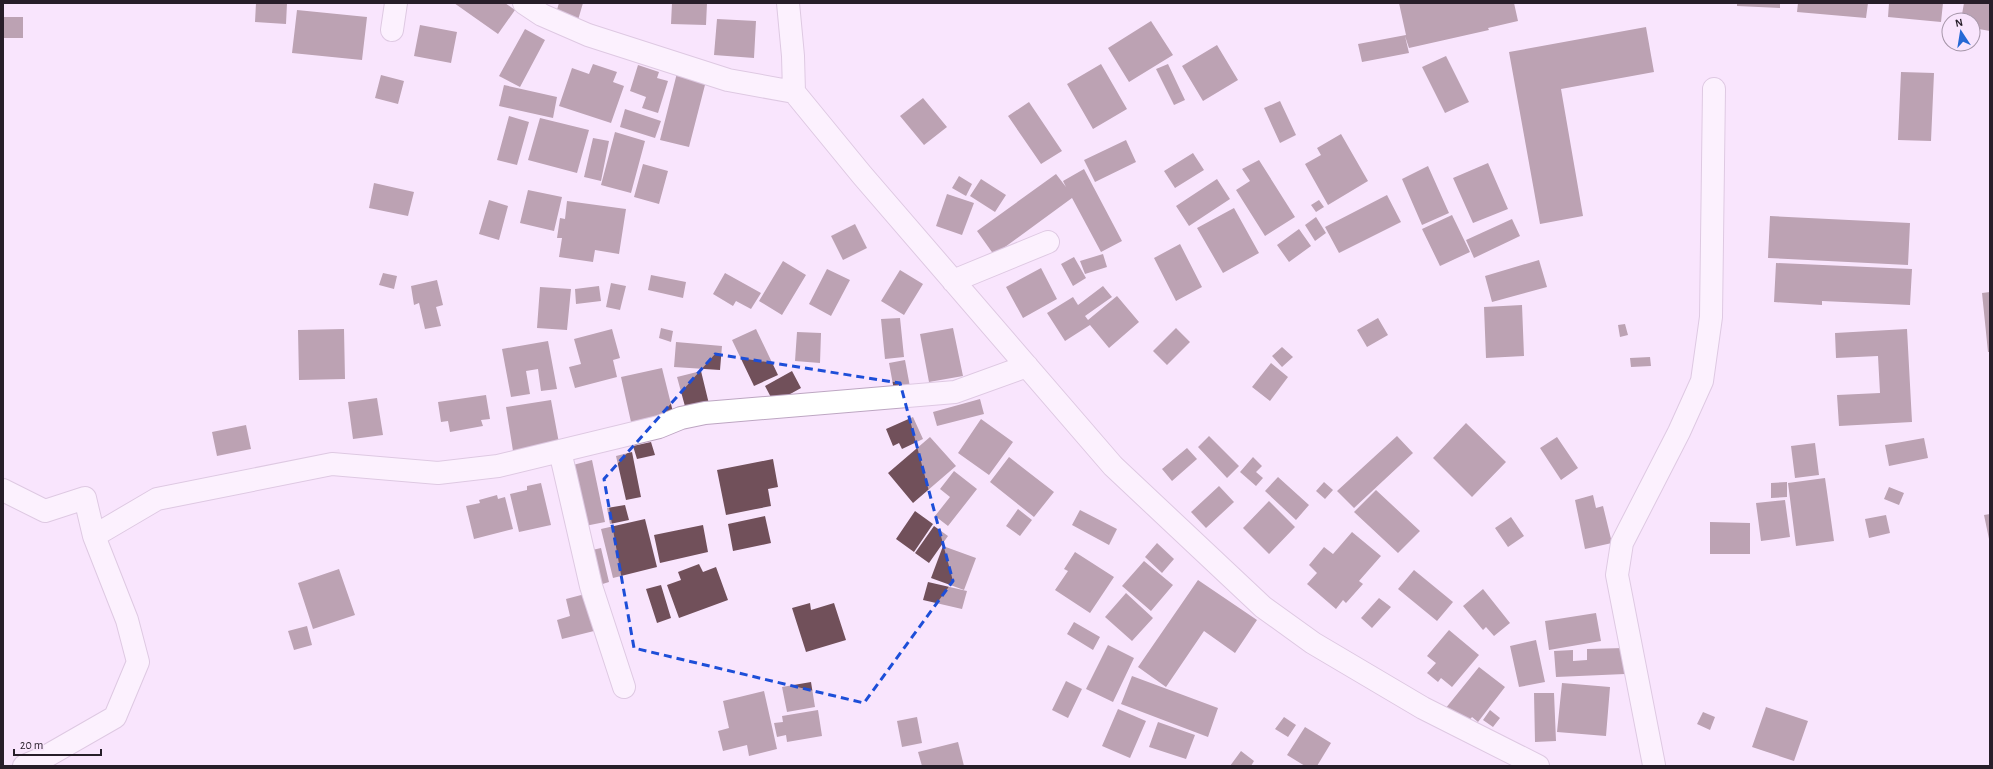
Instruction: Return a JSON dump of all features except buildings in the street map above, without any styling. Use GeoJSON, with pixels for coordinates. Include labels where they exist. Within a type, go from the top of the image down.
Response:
{"type":"FeatureCollection","features":[{"type":"Feature","properties":{"kind":"street"},"geometry":{"type":"LineString","coordinates":[[392,30],[396,3]]}},
{"type":"Feature","properties":{"kind":"street"},"geometry":{"type":"LineString","coordinates":[[524,3],[542,15],[588,35],[728,80],[794,92]]}},
{"type":"Feature","properties":{"kind":"street"},"geometry":{"type":"LineString","coordinates":[[788,3],[793,56],[794,92],[862,175],[1113,466],[1263,607],[1313,643],[1423,708],[1538,766]]}},
{"type":"Feature","properties":{"kind":"street"},"geometry":{"type":"LineString","coordinates":[[1654,766],[1617,575],[1622,543],[1679,432],[1702,381],[1711,317],[1714,89]]}},
{"type":"Feature","properties":{"kind":"street"},"geometry":{"type":"LineString","coordinates":[[953,281],[1048,242]]}},
{"type":"Feature","properties":{"kind":"street"},"geometry":{"type":"LineString","coordinates":[[94,536],[157,499],[332,464],[438,473],[498,466],[658,427],[681,418],[705,413],[955,392],[1027,366]]}},
{"type":"Feature","properties":{"kind":"street"},"geometry":{"type":"LineString","coordinates":[[560,451],[591,586],[624,687]]}},
{"type":"Feature","properties":{"kind":"street"},"geometry":{"type":"LineString","coordinates":[[3,490],[45,511],[85,498],[94,536],[127,620],[138,662],[115,717],[47,756],[24,766]]}},
{"type":"Feature","properties":{"kind":"highlighted area"},"geometry":{"type":"Polygon","coordinates":[[[715,354],[900,383],[953,581],[864,703],[634,648],[604,479],[715,354]]]}}]}
